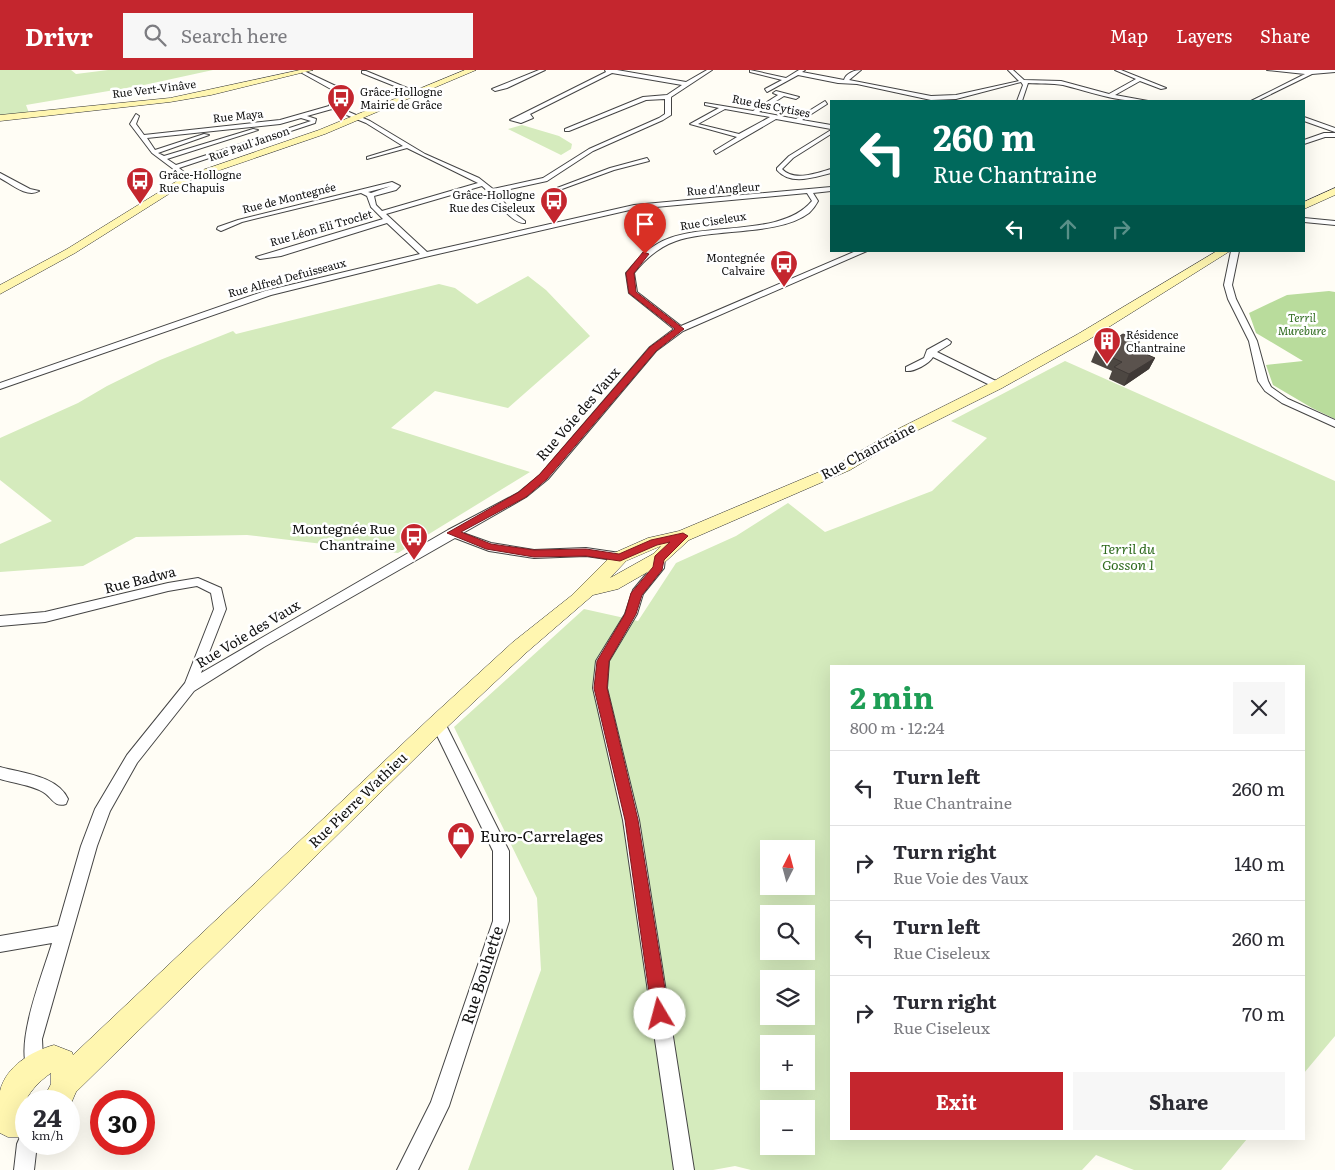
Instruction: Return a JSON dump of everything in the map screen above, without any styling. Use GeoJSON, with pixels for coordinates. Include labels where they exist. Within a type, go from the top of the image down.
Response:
{"type":"FeatureCollection","features":[{"type":"Feature","properties":{"kind":"street","name":"Rue Paul Janson"},"geometry":{"type":"LineString","coordinates":[[0,290],[71,251],[188,178],[322,132],[414,92],[472,70]]}},
{"type":"Feature","properties":{"kind":"street"},"geometry":{"type":"LineString","coordinates":[[495,89],[505,87],[543,70]]}},
{"type":"Feature","properties":{"kind":"street"},"geometry":{"type":"LineString","coordinates":[[600,70],[687,84]]}},
{"type":"Feature","properties":{"kind":"street"},"geometry":{"type":"LineString","coordinates":[[567,130],[647,98],[668,97],[710,70]]}},
{"type":"Feature","properties":{"kind":"street"},"geometry":{"type":"LineString","coordinates":[[846,82],[846,77],[859,70]]}},
{"type":"Feature","properties":{"kind":"street"},"geometry":{"type":"LineString","coordinates":[[1010,70],[1023,82]]}},
{"type":"Feature","properties":{"kind":"street"},"geometry":{"type":"LineString","coordinates":[[1117,70],[1163,88]]}},
{"type":"Feature","properties":{"kind":"street"},"geometry":{"type":"LineString","coordinates":[[1269,70],[1311,73],[1335,71]]}},
{"type":"Feature","properties":{"kind":"street"},"geometry":{"type":"LineString","coordinates":[[307,71],[342,93],[332,102],[332,106],[354,118],[368,122],[408,146],[482,184],[492,191],[509,212],[523,222]]}},
{"type":"Feature","properties":{"kind":"street","name":"Rue Vert-Vinâve"},"geometry":{"type":"LineString","coordinates":[[0,118],[170,100],[307,71]]}},
{"type":"Feature","properties":{"kind":"street"},"geometry":{"type":"LineString","coordinates":[[526,114],[613,71]]}},
{"type":"Feature","properties":{"kind":"street"},"geometry":{"type":"LineString","coordinates":[[364,72],[414,92]]}},
{"type":"Feature","properties":{"kind":"street"},"geometry":{"type":"LineString","coordinates":[[752,72],[785,79]]}},
{"type":"Feature","properties":{"kind":"street"},"geometry":{"type":"LineString","coordinates":[[796,97],[766,90],[801,72],[930,98],[946,98],[1023,82],[1062,83],[1109,96],[1138,100]]}},
{"type":"Feature","properties":{"kind":"street"},"geometry":{"type":"LineString","coordinates":[[1255,100],[1311,73]]}},
{"type":"Feature","properties":{"kind":"street"},"geometry":{"type":"LineString","coordinates":[[1097,100],[1109,96],[1140,79]]}},
{"type":"Feature","properties":{"kind":"street"},"geometry":{"type":"LineString","coordinates":[[1018,100],[1023,82]]}},
{"type":"Feature","properties":{"kind":"street"},"geometry":{"type":"LineString","coordinates":[[753,113],[782,95]]}},
{"type":"Feature","properties":{"kind":"street"},"geometry":{"type":"LineString","coordinates":[[492,191],[545,180],[592,150],[668,115],[668,97]]}},
{"type":"Feature","properties":{"kind":"street"},"geometry":{"type":"LineString","coordinates":[[816,101],[828,104]]}},
{"type":"Feature","properties":{"kind":"street","name":"Rue des Cytises"},"geometry":{"type":"LineString","coordinates":[[707,104],[830,127]]}},
{"type":"Feature","properties":{"kind":"street"},"geometry":{"type":"LineString","coordinates":[[797,121],[828,104]]}},
{"type":"Feature","properties":{"kind":"street","name":"Rue Maya"},"geometry":{"type":"LineString","coordinates":[[144,137],[280,122],[332,106]]}},
{"type":"Feature","properties":{"kind":"street"},"geometry":{"type":"LineString","coordinates":[[724,107],[693,124],[739,136],[744,135]]}},
{"type":"Feature","properties":{"kind":"street"},"geometry":{"type":"LineString","coordinates":[[136,116],[133,124],[154,152],[188,178]]}},
{"type":"Feature","properties":{"kind":"street"},"geometry":{"type":"LineString","coordinates":[[174,168],[313,122],[314,120],[302,116]]}},
{"type":"Feature","properties":{"kind":"street"},"geometry":{"type":"LineString","coordinates":[[716,152],[775,117]]}},
{"type":"Feature","properties":{"kind":"street"},"geometry":{"type":"LineString","coordinates":[[1305,120],[1335,130]]}},
{"type":"Feature","properties":{"kind":"street"},"geometry":{"type":"LineString","coordinates":[[162,159],[280,122]]}},
{"type":"Feature","properties":{"kind":"street"},"geometry":{"type":"LineString","coordinates":[[154,152],[235,127]]}},
{"type":"Feature","properties":{"kind":"street"},"geometry":{"type":"LineString","coordinates":[[148,143],[191,131]]}},
{"type":"Feature","properties":{"kind":"street"},"geometry":{"type":"LineString","coordinates":[[830,133],[791,157],[779,169],[782,174],[791,177],[803,177],[830,171]]}},
{"type":"Feature","properties":{"kind":"street"},"geometry":{"type":"LineString","coordinates":[[1305,142],[1324,135],[1335,135]]}},
{"type":"Feature","properties":{"kind":"street"},"geometry":{"type":"LineString","coordinates":[[369,158],[408,146]]}},
{"type":"Feature","properties":{"kind":"street"},"geometry":{"type":"LineString","coordinates":[[560,188],[612,169],[647,160]]}},
{"type":"Feature","properties":{"kind":"street"},"geometry":{"type":"LineString","coordinates":[[0,175],[30,191],[36,191]]}},
{"type":"Feature","properties":{"kind":"street"},"geometry":{"type":"LineString","coordinates":[[545,180],[560,188],[566,196]]}},
{"type":"Feature","properties":{"kind":"street","name":"Rue de Montegnée"},"geometry":{"type":"LineString","coordinates":[[222,229],[240,221],[362,191],[392,184],[397,186],[394,189],[370,195]]}},
{"type":"Feature","properties":{"kind":"street"},"geometry":{"type":"LineString","coordinates":[[380,214],[482,184]]}},
{"type":"Feature","properties":{"kind":"street","name":"Rue d'Angleur"},"geometry":{"type":"LineString","coordinates":[[586,218],[615,210],[659,204],[810,193],[830,189]]}},
{"type":"Feature","properties":{"kind":"street"},"geometry":{"type":"LineString","coordinates":[[362,191],[370,195],[373,206],[380,214],[424,255]]}},
{"type":"Feature","properties":{"kind":"street"},"geometry":{"type":"LineString","coordinates":[[1305,206],[1335,191]]}},
{"type":"Feature","properties":{"kind":"street","name":"Rue Ciseleux"},"geometry":{"type":"LineString","coordinates":[[680,329],[633,293],[630,273],[645,254],[675,238],[789,220],[801,215],[813,206],[815,201],[810,193]]}},
{"type":"Feature","properties":{"kind":"street","name":"Rue Alfred Defuisseaux"},"geometry":{"type":"LineString","coordinates":[[0,386],[259,296],[424,255],[586,218]]}},
{"type":"Feature","properties":{"kind":"street","name":"Rue Léon Eli Troclet"},"geometry":{"type":"LineString","coordinates":[[260,257],[278,254],[388,220]]}},
{"type":"Feature","properties":{"kind":"street"},"geometry":{"type":"LineString","coordinates":[[1305,220],[1335,223]]}},
{"type":"Feature","properties":{"kind":"street","name":"Rue Voie des Vaux"},"geometry":{"type":"LineString","coordinates":[[191,685],[452,533],[522,495],[544,476],[653,349],[680,329],[861,252]]}},
{"type":"Feature","properties":{"kind":"street","name":"Rue Chantraine"},"geometry":{"type":"LineString","coordinates":[[620,557],[654,542],[683,536],[844,467],[905,431],[996,385],[1083,337],[1223,252]]}},
{"type":"Feature","properties":{"kind":"street"},"geometry":{"type":"LineString","coordinates":[[1235,252],[1228,285],[1232,299],[1253,341],[1263,381],[1268,389],[1285,401],[1335,424]]}},
{"type":"Feature","properties":{"kind":"street"},"geometry":{"type":"LineString","coordinates":[[909,369],[928,359],[930,352],[947,342]]}},
{"type":"Feature","properties":{"kind":"street"},"geometry":{"type":"LineString","coordinates":[[930,352],[996,385]]}},
{"type":"Feature","properties":{"kind":"street"},"geometry":{"type":"LineString","coordinates":[[452,533],[489,547],[534,554],[586,552],[620,557],[626,576],[637,593]]}},
{"type":"Feature","properties":{"kind":"street","name":"Rue Chantraine"},"geometry":{"type":"LineString","coordinates":[[588,590],[612,585],[659,558],[683,536]]}},
{"type":"Feature","properties":{"kind":"street","name":"Rue Pierre Wathieu"},"geometry":{"type":"LineString","coordinates":[[12,1125],[3,1116],[0,1102],[4,1091],[17,1074],[52,1076],[100,1048],[438,723],[520,646],[588,590],[620,557]]}},
{"type":"Feature","properties":{"kind":"street","name":"Rue Chantraine"},"geometry":{"type":"LineString","coordinates":[[659,558],[658,568],[637,593],[631,614],[603,661],[600,688],[632,820],[684,1170]]}},
{"type":"Feature","properties":{"kind":"street","name":"Rue Badwa"},"geometry":{"type":"LineString","coordinates":[[0,621],[45,617],[168,586],[198,582],[217,591],[220,609],[191,685]]}},
{"type":"Feature","properties":{"kind":"street"},"geometry":{"type":"LineString","coordinates":[[52,1076],[33,1039],[89,846],[111,793],[132,759],[191,685]]}},
{"type":"Feature","properties":{"kind":"street","name":"Rue Bouhette"},"geometry":{"type":"LineString","coordinates":[[407,1170],[439,1106],[501,921],[501,850],[438,723]]}},
{"type":"Feature","properties":{"kind":"street"},"geometry":{"type":"LineString","coordinates":[[0,773],[48,787],[61,799]]}},
{"type":"Feature","properties":{"kind":"street"},"geometry":{"type":"LineString","coordinates":[[0,944],[63,933]]}},
{"type":"Feature","properties":{"kind":"street"},"geometry":{"type":"LineString","coordinates":[[24,1170],[26,1155]]}},
{"type":"Feature","properties":{"kind":"green space"},"geometry":{"type":"Polygon","coordinates":[[[0,70],[71,70],[76,74],[108,70],[213,70],[144,85],[26,105],[29,113],[0,117],[0,70]]]}},
{"type":"Feature","properties":{"kind":"green space"},"geometry":{"type":"Polygon","coordinates":[[[522,125],[559,136],[572,144],[571,149],[561,155],[508,129],[522,125]]]}},
{"type":"Feature","properties":{"kind":"green space"},"geometry":{"type":"Polygon","coordinates":[[[528,276],[546,290],[590,336],[508,408],[435,391],[391,428],[530,472],[398,553],[247,535],[136,537],[83,566],[0,572],[0,544],[52,521],[0,480],[0,438],[78,403],[107,386],[160,360],[233,331],[236,334],[439,284],[455,288],[477,304],[528,276]]]}},
{"type":"Feature","properties":{"kind":"green space","name":"Terril Murebure"},"geometry":{"type":"Polygon","coordinates":[[[1335,292],[1335,419],[1273,385],[1266,365],[1303,361],[1256,333],[1249,313],[1287,295],[1335,292]]]}},
{"type":"Feature","properties":{"kind":"green space","name":"Terril du Gosson 1"},"geometry":{"type":"Polygon","coordinates":[[[1065,361],[1335,481],[1335,1036],[1305,1072],[1305,665],[830,665],[830,1140],[1246,1140],[1221,1170],[1134,1170],[1096,1155],[1082,1170],[751,1170],[735,1166],[713,1170],[468,1170],[541,970],[537,898],[454,727],[584,609],[638,621],[676,563],[736,536],[788,503],[825,532],[932,491],[987,438],[951,421],[1065,361]]]}},
{"type":"Feature","properties":{"kind":"building"},"geometry":{"type":"Polygon","coordinates":[[[1123,334],[1140,341],[1130,347],[1155,358],[1129,374],[1114,367],[1122,362],[1096,350],[1123,334]]]}},
{"type":"Feature","properties":{"kind":"place","name":"Grâce-Hollogne Mairie de Grâce"},"geometry":{"type":"Point","coordinates":[341,122]}},
{"type":"Feature","properties":{"kind":"place","name":"Grâce-Hollogne Rue Chapuis"},"geometry":{"type":"Point","coordinates":[140,205]}},
{"type":"Feature","properties":{"kind":"place","name":"Grâce-Hollogne Rue des Ciseleux"},"geometry":{"type":"Point","coordinates":[554,225]}},
{"type":"Feature","properties":{"kind":"place","name":"Montegnée Calvaire"},"geometry":{"type":"Point","coordinates":[784,288]}},
{"type":"Feature","properties":{"kind":"place","name":"Résidence Chantraine"},"geometry":{"type":"Point","coordinates":[1107,365]}},
{"type":"Feature","properties":{"kind":"place","name":"Montegnée Rue Chantraine"},"geometry":{"type":"Point","coordinates":[414,561]}},
{"type":"Feature","properties":{"kind":"place","name":"Euro-Carrelages"},"geometry":{"type":"Point","coordinates":[461,860]}},
{"type":"Feature","properties":{"kind":"route"},"geometry":{"type":"LineString","coordinates":[[645,254],[630,273],[633,293],[652,310],[680,329],[653,349],[544,476],[522,495],[452,533],[489,547],[534,554],[586,552],[620,557],[654,542],[683,536],[675,546],[659,558],[658,568],[637,593],[631,614],[603,661],[600,688],[632,820],[660,1014]]}}]}
